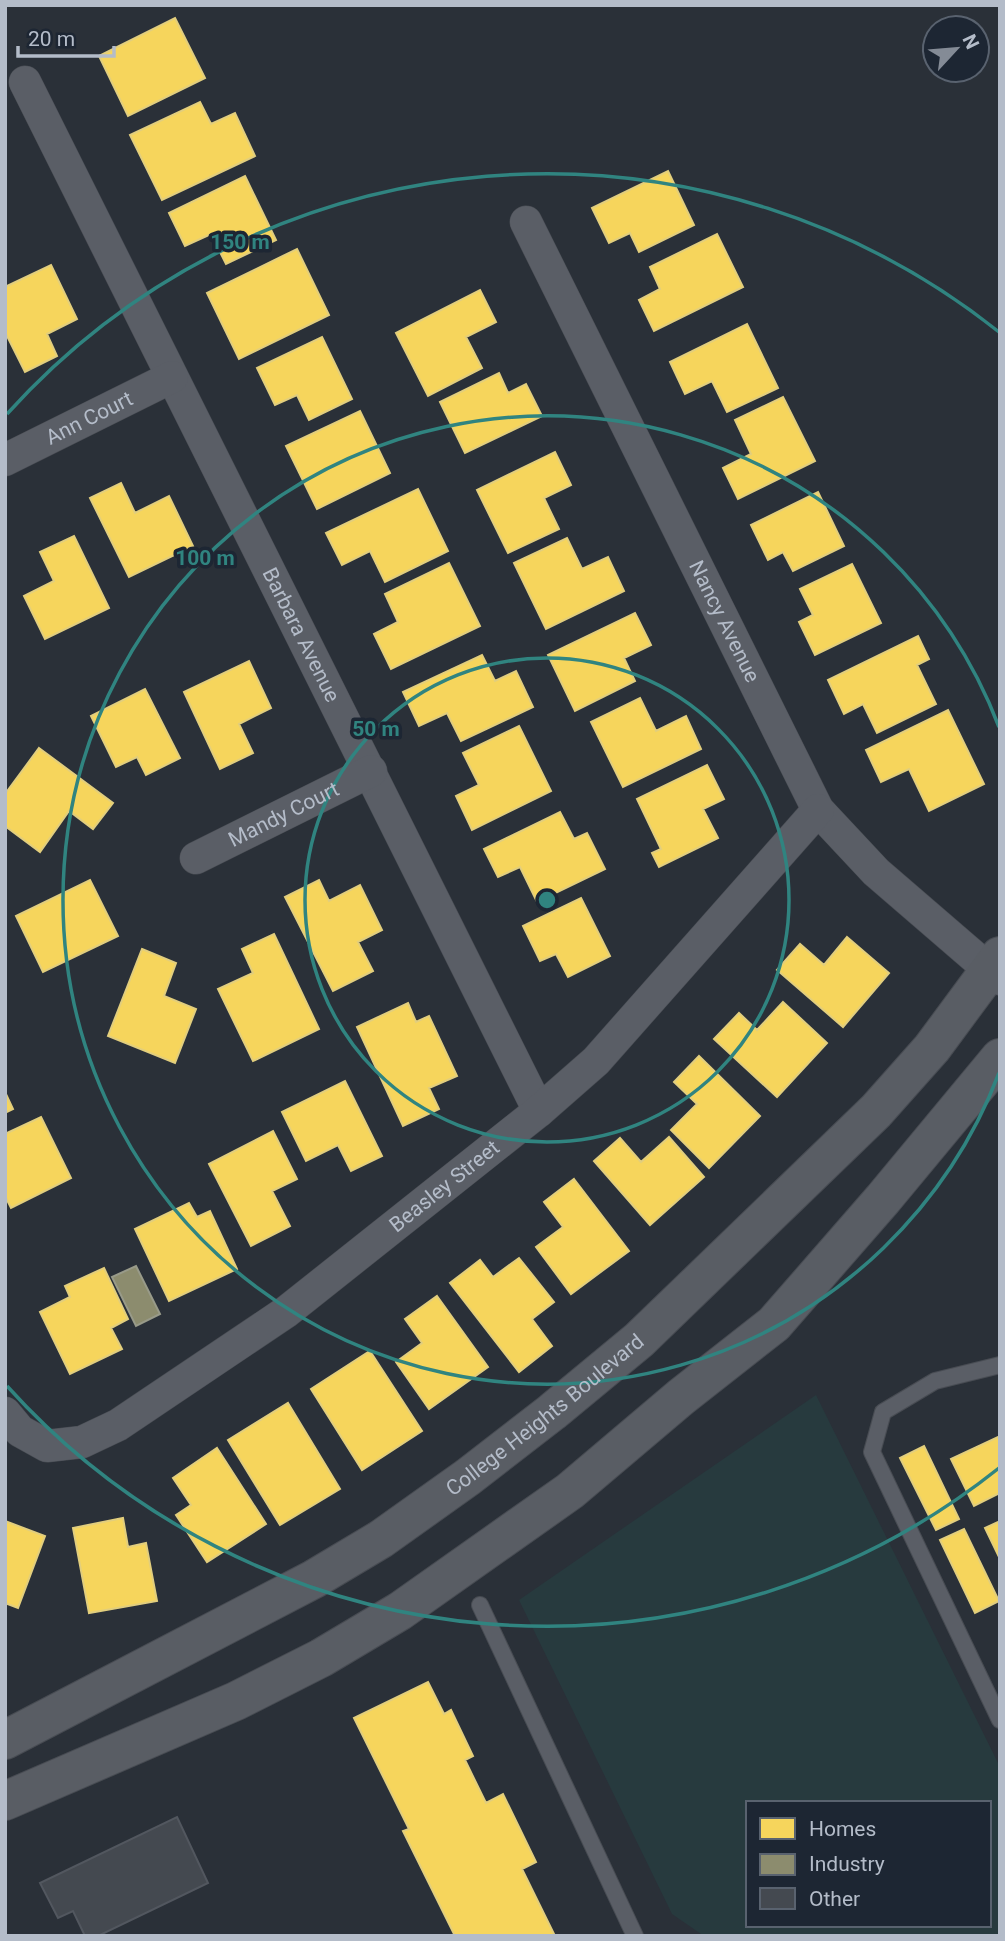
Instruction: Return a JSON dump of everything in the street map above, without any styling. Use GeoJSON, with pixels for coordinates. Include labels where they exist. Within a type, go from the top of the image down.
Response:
{"type":"FeatureCollection","features":[{"type":"Feature","properties":{"kind":"street","name":"Barbara Avenue"},"geometry":{"type":"LineString","coordinates":[[25,82],[539,1111]]}},
{"type":"Feature","properties":{"kind":"street","name":"Nancy Avenue"},"geometry":{"type":"LineString","coordinates":[[526,222],[818,810],[876,872],[996,969]]}},
{"type":"Feature","properties":{"kind":"street","name":"Ann Court"},"geometry":{"type":"LineString","coordinates":[[5,460],[172,377]]}},
{"type":"Feature","properties":{"kind":"street","name":"Mandy Court"},"geometry":{"type":"LineString","coordinates":[[196,858],[371,771]]}},
{"type":"Feature","properties":{"kind":"street","name":"Beasley Street"},"geometry":{"type":"LineString","coordinates":[[5,1413],[20,1431],[47,1446],[82,1442],[118,1425],[286,1312],[539,1111],[596,1061],[818,810]]}},
{"type":"Feature","properties":{"kind":"street","name":"College Heights Boulevard"},"geometry":{"type":"LineString","coordinates":[[5,1740],[253,1613],[325,1572],[392,1531],[552,1412],[639,1340],[876,1111],[932,1048],[996,969]]}},
{"type":"Feature","properties":{"kind":"street"},"geometry":{"type":"LineString","coordinates":[[5,1801],[236,1701],[321,1658],[400,1611],[570,1490],[681,1396],[774,1324],[883,1199],[1000,1058]]}},
{"type":"Feature","properties":{"kind":"lane"},"geometry":{"type":"LineString","coordinates":[[1000,1365],[935,1381],[883,1412],[872,1452],[1000,1720]]}},
{"type":"Feature","properties":{"kind":"lane"},"geometry":{"type":"LineString","coordinates":[[480,1605],[635,1936]]}},
{"type":"Feature","properties":{"kind":"green space"},"geometry":{"type":"Polygon","coordinates":[[[816,1395],[1000,1767],[1000,1936],[704,1936],[672,1914],[519,1600],[816,1395]]]}},
{"type":"Feature","properties":{"kind":"building: Homes"},"geometry":{"type":"Polygon","coordinates":[[[175,18],[205,78],[128,116],[99,56],[175,18]]]}},
{"type":"Feature","properties":{"kind":"building: Homes"},"geometry":{"type":"Polygon","coordinates":[[[200,102],[211,124],[235,113],[255,156],[162,200],[130,135],[200,102]]]}},
{"type":"Feature","properties":{"kind":"building: Homes"},"geometry":{"type":"Polygon","coordinates":[[[668,171],[694,225],[639,252],[630,233],[609,243],[592,208],[668,171]]]}},
{"type":"Feature","properties":{"kind":"building: Homes"},"geometry":{"type":"Polygon","coordinates":[[[245,176],[276,240],[226,264],[211,234],[185,246],[169,213],[245,176]]]}},
{"type":"Feature","properties":{"kind":"building: Homes"},"geometry":{"type":"Polygon","coordinates":[[[717,234],[743,287],[654,331],[639,300],[660,289],[650,267],[717,234]]]}},
{"type":"Feature","properties":{"kind":"building: Homes"},"geometry":{"type":"Polygon","coordinates":[[[297,249],[329,315],[239,359],[207,293],[297,249]]]}},
{"type":"Feature","properties":{"kind":"building: Homes"},"geometry":{"type":"Polygon","coordinates":[[[51,265],[77,319],[47,334],[57,356],[25,372],[5,332],[5,287],[51,265]]]}},
{"type":"Feature","properties":{"kind":"building: Homes"},"geometry":{"type":"Polygon","coordinates":[[[480,290],[496,322],[466,337],[482,368],[428,396],[396,333],[480,290]]]}},
{"type":"Feature","properties":{"kind":"building: Homes"},"geometry":{"type":"Polygon","coordinates":[[[747,324],[778,388],[727,412],[712,381],[685,394],[670,362],[747,324]]]}},
{"type":"Feature","properties":{"kind":"building: Homes"},"geometry":{"type":"Polygon","coordinates":[[[322,337],[352,399],[309,420],[297,395],[275,405],[257,368],[322,337]]]}},
{"type":"Feature","properties":{"kind":"building: Homes"},"geometry":{"type":"Polygon","coordinates":[[[499,373],[508,393],[526,384],[542,416],[465,453],[440,402],[499,373]]]}},
{"type":"Feature","properties":{"kind":"building: Homes"},"geometry":{"type":"Polygon","coordinates":[[[783,397],[815,461],[738,499],[723,468],[751,454],[735,420],[783,397]]]}},
{"type":"Feature","properties":{"kind":"building: Homes"},"geometry":{"type":"Polygon","coordinates":[[[360,411],[390,473],[317,509],[286,446],[360,411]]]}},
{"type":"Feature","properties":{"kind":"building: Homes"},"geometry":{"type":"Polygon","coordinates":[[[555,452],[571,485],[544,498],[559,529],[508,553],[477,490],[555,452]]]}},
{"type":"Feature","properties":{"kind":"building: Homes"},"geometry":{"type":"Polygon","coordinates":[[[121,483],[135,513],[169,496],[193,546],[129,577],[90,498],[121,483]]]}},
{"type":"Feature","properties":{"kind":"building: Homes"},"geometry":{"type":"Polygon","coordinates":[[[418,489],[448,551],[385,582],[370,551],[342,565],[326,533],[418,489]]]}},
{"type":"Feature","properties":{"kind":"building: Homes"},"geometry":{"type":"Polygon","coordinates":[[[818,492],[844,546],[793,571],[783,552],[768,560],[751,525],[818,492]]]}},
{"type":"Feature","properties":{"kind":"building: Homes"},"geometry":{"type":"Polygon","coordinates":[[[74,536],[109,608],[45,639],[24,596],[54,581],[40,552],[74,536]]]}},
{"type":"Feature","properties":{"kind":"building: Homes"},"geometry":{"type":"Polygon","coordinates":[[[567,538],[582,569],[608,557],[624,591],[546,629],[514,563],[567,538]]]}},
{"type":"Feature","properties":{"kind":"building: Homes"},"geometry":{"type":"Polygon","coordinates":[[[449,563],[480,626],[391,669],[374,634],[398,622],[385,594],[449,563]]]}},
{"type":"Feature","properties":{"kind":"building: Homes"},"geometry":{"type":"Polygon","coordinates":[[[852,564],[881,623],[815,655],[799,622],[813,615],[800,589],[852,564]]]}},
{"type":"Feature","properties":{"kind":"building: Homes"},"geometry":{"type":"Polygon","coordinates":[[[635,613],[651,645],[624,658],[635,681],[575,711],[548,655],[635,613]]]}},
{"type":"Feature","properties":{"kind":"building: Homes"},"geometry":{"type":"Polygon","coordinates":[[[918,636],[929,659],[917,665],[936,704],[877,733],[863,704],[844,714],[828,680],[918,636]]]}},
{"type":"Feature","properties":{"kind":"building: Homes"},"geometry":{"type":"Polygon","coordinates":[[[482,655],[495,681],[516,671],[533,707],[461,741],[447,713],[419,726],[403,692],[482,655]]]}},
{"type":"Feature","properties":{"kind":"building: Homes"},"geometry":{"type":"Polygon","coordinates":[[[249,661],[271,708],[239,724],[253,753],[220,769],[184,692],[249,661]]]}},
{"type":"Feature","properties":{"kind":"building: Homes"},"geometry":{"type":"Polygon","coordinates":[[[145,689],[180,758],[146,775],[137,757],[116,767],[91,716],[145,689]]]}},
{"type":"Feature","properties":{"kind":"building: Homes"},"geometry":{"type":"Polygon","coordinates":[[[640,698],[656,731],[686,716],[701,749],[623,787],[591,722],[640,698]]]}},
{"type":"Feature","properties":{"kind":"building: Homes"},"geometry":{"type":"Polygon","coordinates":[[[948,710],[984,784],[929,811],[909,769],[881,782],[866,750],[948,710]]]}},
{"type":"Feature","properties":{"kind":"building: Homes"},"geometry":{"type":"Polygon","coordinates":[[[519,726],[551,791],[472,830],[456,796],[479,785],[463,753],[519,726]]]}},
{"type":"Feature","properties":{"kind":"building: Homes"},"geometry":{"type":"Polygon","coordinates":[[[39,748],[113,803],[93,829],[69,811],[40,852],[5,826],[5,794],[39,748]]]}},
{"type":"Feature","properties":{"kind":"building: Homes"},"geometry":{"type":"Polygon","coordinates":[[[707,765],[724,799],[703,809],[718,838],[659,867],[652,853],[661,849],[637,799],[707,765]]]}},
{"type":"Feature","properties":{"kind":"building: Homes"},"geometry":{"type":"Polygon","coordinates":[[[560,812],[574,839],[587,833],[605,869],[537,902],[520,867],[498,877],[484,849],[560,812]]]}},
{"type":"Feature","properties":{"kind":"building: Homes"},"geometry":{"type":"Polygon","coordinates":[[[90,880],[118,936],[43,972],[16,916],[90,880]]]}},
{"type":"Feature","properties":{"kind":"building: Homes"},"geometry":{"type":"Polygon","coordinates":[[[319,880],[329,901],[360,885],[382,930],[358,942],[373,971],[333,991],[285,897],[319,880]]]}},
{"type":"Feature","properties":{"kind":"building: Homes"},"geometry":{"type":"Polygon","coordinates":[[[581,898],[610,956],[568,977],[556,954],[540,961],[523,926],[581,898]]]}},
{"type":"Feature","properties":{"kind":"building: Homes"},"geometry":{"type":"Polygon","coordinates":[[[274,934],[319,1029],[253,1061],[218,989],[253,973],[242,949],[274,934]]]}},
{"type":"Feature","properties":{"kind":"building: Homes"},"geometry":{"type":"Polygon","coordinates":[[[847,937],[889,973],[843,1027],[777,970],[800,944],[824,965],[847,937]]]}},
{"type":"Feature","properties":{"kind":"building: Homes"},"geometry":{"type":"Polygon","coordinates":[[[142,949],[176,963],[164,996],[196,1009],[175,1063],[108,1036],[142,949]]]}},
{"type":"Feature","properties":{"kind":"building: Homes"},"geometry":{"type":"Polygon","coordinates":[[[783,1002],[827,1043],[777,1097],[714,1039],[739,1013],[757,1030],[783,1002]]]}},
{"type":"Feature","properties":{"kind":"building: Homes"},"geometry":{"type":"Polygon","coordinates":[[[408,1003],[416,1022],[429,1016],[457,1076],[429,1088],[439,1109],[403,1126],[357,1027],[408,1003]]]}},
{"type":"Feature","properties":{"kind":"building: Homes"},"geometry":{"type":"Polygon","coordinates":[[[699,1056],[760,1116],[709,1168],[671,1130],[697,1104],[674,1082],[699,1056]]]}},
{"type":"Feature","properties":{"kind":"building: Homes"},"geometry":{"type":"Polygon","coordinates":[[[345,1081],[382,1156],[351,1171],[338,1145],[306,1161],[282,1112],[345,1081]]]}},
{"type":"Feature","properties":{"kind":"building: Homes"},"geometry":{"type":"Polygon","coordinates":[[[5,1092],[13,1109],[5,1113],[5,1092]]]}},
{"type":"Feature","properties":{"kind":"building: Homes"},"geometry":{"type":"Polygon","coordinates":[[[41,1117],[71,1178],[11,1208],[5,1196],[5,1134],[41,1117]]]}},
{"type":"Feature","properties":{"kind":"building: Homes"},"geometry":{"type":"Polygon","coordinates":[[[273,1131],[297,1179],[272,1191],[290,1226],[251,1246],[209,1164],[273,1131]]]}},
{"type":"Feature","properties":{"kind":"building: Homes"},"geometry":{"type":"Polygon","coordinates":[[[669,1137],[704,1177],[650,1225],[594,1161],[620,1138],[641,1162],[669,1137]]]}},
{"type":"Feature","properties":{"kind":"building: Homes"},"geometry":{"type":"Polygon","coordinates":[[[574,1179],[629,1251],[571,1294],[536,1247],[563,1227],[544,1202],[574,1179]]]}},
{"type":"Feature","properties":{"kind":"building: Homes"},"geometry":{"type":"Polygon","coordinates":[[[189,1203],[197,1217],[210,1211],[237,1269],[169,1301],[135,1229],[189,1203]]]}},
{"type":"Feature","properties":{"kind":"building: Homes"},"geometry":{"type":"Polygon","coordinates":[[[519,1258],[554,1302],[532,1319],[552,1346],[519,1372],[450,1283],[480,1260],[493,1277],[519,1258]]]}},
{"type":"Feature","properties":{"kind":"building: Homes"},"geometry":{"type":"Polygon","coordinates":[[[104,1268],[128,1319],[111,1328],[122,1349],[70,1374],[40,1312],[70,1297],[65,1286],[104,1268]]]}},
{"type":"Feature","properties":{"kind":"building: Homes"},"geometry":{"type":"Polygon","coordinates":[[[437,1296],[488,1367],[429,1409],[396,1362],[422,1343],[405,1319],[437,1296]]]}},
{"type":"Feature","properties":{"kind":"building: Homes"},"geometry":{"type":"Polygon","coordinates":[[[370,1351],[422,1431],[362,1470],[311,1389],[370,1351]]]}},
{"type":"Feature","properties":{"kind":"building: Homes"},"geometry":{"type":"Polygon","coordinates":[[[288,1403],[340,1489],[280,1525],[228,1440],[288,1403]]]}},
{"type":"Feature","properties":{"kind":"building: Homes"},"geometry":{"type":"Polygon","coordinates":[[[1000,1436],[1000,1493],[974,1506],[951,1459],[1000,1436]]]}},
{"type":"Feature","properties":{"kind":"building: Homes"},"geometry":{"type":"Polygon","coordinates":[[[924,1446],[959,1519],[936,1530],[900,1458],[924,1446]]]}},
{"type":"Feature","properties":{"kind":"building: Homes"},"geometry":{"type":"Polygon","coordinates":[[[217,1448],[266,1524],[207,1562],[176,1515],[191,1505],[173,1478],[217,1448]]]}},
{"type":"Feature","properties":{"kind":"building: Homes"},"geometry":{"type":"Polygon","coordinates":[[[123,1518],[128,1547],[146,1543],[157,1601],[89,1613],[73,1528],[123,1518]]]}},
{"type":"Feature","properties":{"kind":"building: Homes"},"geometry":{"type":"Polygon","coordinates":[[[5,1521],[45,1536],[18,1608],[5,1603],[5,1521]]]}},
{"type":"Feature","properties":{"kind":"building: Homes"},"geometry":{"type":"Polygon","coordinates":[[[1000,1521],[1000,1559],[985,1528],[1000,1521]]]}},
{"type":"Feature","properties":{"kind":"building: Homes"},"geometry":{"type":"Polygon","coordinates":[[[964,1529],[999,1601],[975,1613],[940,1540],[964,1529]]]}},
{"type":"Feature","properties":{"kind":"building: Homes"},"geometry":{"type":"Polygon","coordinates":[[[428,1682],[444,1714],[451,1710],[473,1756],[465,1760],[486,1803],[503,1794],[536,1862],[522,1869],[555,1936],[455,1936],[403,1831],[409,1829],[354,1718],[428,1682]]]}},
{"type":"Feature","properties":{"kind":"building: Industry"},"geometry":{"type":"Polygon","coordinates":[[[136,1266],[160,1314],[136,1326],[112,1277],[136,1266]]]}},
{"type":"Feature","properties":{"kind":"building: Other"},"geometry":{"type":"Polygon","coordinates":[[[177,1817],[208,1883],[98,1936],[85,1936],[73,1911],[58,1918],[40,1883],[177,1817]]]}}]}
